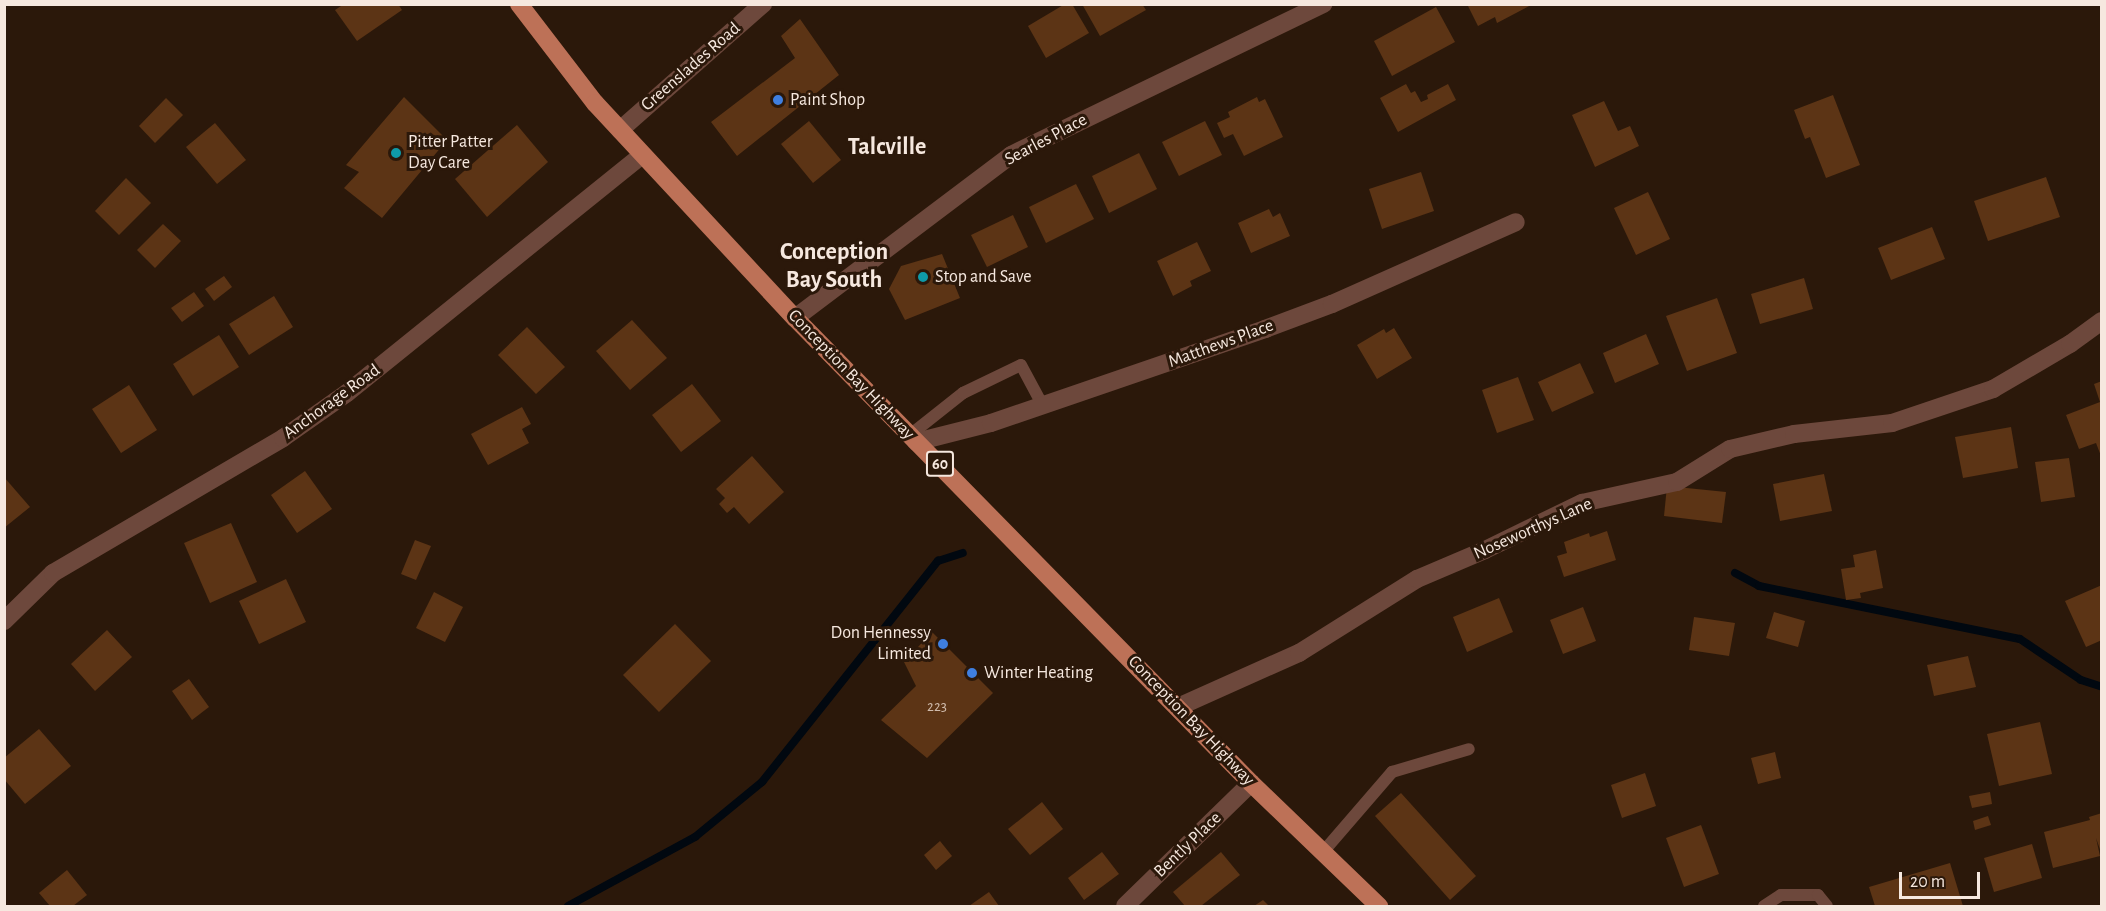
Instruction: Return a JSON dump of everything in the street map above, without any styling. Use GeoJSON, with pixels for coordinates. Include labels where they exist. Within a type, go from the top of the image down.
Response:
{"type":"FeatureCollection","features":[{"type":"Feature","properties":{"kind":"main road","name":"Conception Bay Highway"},"geometry":{"type":"LineString","coordinates":[[519,4],[595,104],[641,156],[795,318],[1251,783],[1379,906]]}},
{"type":"Feature","properties":{"kind":"street","name":"Greenslades Road"},"geometry":{"type":"LineString","coordinates":[[620,130],[762,4]]}},
{"type":"Feature","properties":{"kind":"street","name":"Searles Place"},"geometry":{"type":"LineString","coordinates":[[795,318],[1011,155],[1323,4]]}},
{"type":"Feature","properties":{"kind":"street","name":"Anchorage Road"},"geometry":{"type":"LineString","coordinates":[[4,621],[53,573],[283,438],[348,393],[641,156]]}},
{"type":"Feature","properties":{"kind":"street","name":"Matthews Place"},"geometry":{"type":"LineString","coordinates":[[913,439],[992,423],[1332,304],[1516,222]]}},
{"type":"Feature","properties":{"kind":"street","name":"Noseworthys Lane"},"geometry":{"type":"LineString","coordinates":[[1178,708],[1299,653],[1417,579],[1485,550],[1582,503],[1677,482],[1730,449],[1794,434],[1892,423],[1993,389],[2070,344],[2102,321]]}},
{"type":"Feature","properties":{"kind":"street","name":"Bently Place"},"geometry":{"type":"LineString","coordinates":[[1125,906],[1251,783]]}},
{"type":"Feature","properties":{"kind":"lane"},"geometry":{"type":"LineString","coordinates":[[913,439],[963,393],[1022,364],[1043,406]]}},
{"type":"Feature","properties":{"kind":"lane"},"geometry":{"type":"LineString","coordinates":[[1323,852],[1392,772],[1469,749]]}},
{"type":"Feature","properties":{"kind":"lane"},"geometry":{"type":"LineString","coordinates":[[1764,906],[1781,895],[1818,895],[1827,906]]}},
{"type":"Feature","properties":{"kind":"building"},"geometry":{"type":"Polygon","coordinates":[[[344,4],[398,4],[402,10],[357,41],[335,10],[344,4]]]}},
{"type":"Feature","properties":{"kind":"building"},"geometry":{"type":"Polygon","coordinates":[[[1065,4],[1072,4],[1089,33],[1046,58],[1028,26],[1065,4]]]}},
{"type":"Feature","properties":{"kind":"building"},"geometry":{"type":"Polygon","coordinates":[[[1082,4],[1142,4],[1146,10],[1100,36],[1082,4]]]}},
{"type":"Feature","properties":{"kind":"building"},"geometry":{"type":"Polygon","coordinates":[[[1467,4],[1533,4],[1497,23],[1495,17],[1478,26],[1467,4]]]}},
{"type":"Feature","properties":{"kind":"building"},"geometry":{"type":"Polygon","coordinates":[[[1436,7],[1455,42],[1392,76],[1374,41],[1436,7]]]}},
{"type":"Feature","properties":{"kind":"building"},"geometry":{"type":"Polygon","coordinates":[[[800,19],[839,75],[737,156],[711,122],[795,58],[781,36],[800,19]]]}},
{"type":"Feature","properties":{"kind":"building"},"geometry":{"type":"Polygon","coordinates":[[[1406,84],[1411,93],[1415,91],[1421,102],[1428,99],[1427,95],[1448,84],[1456,100],[1398,132],[1380,98],[1406,84]]]}},
{"type":"Feature","properties":{"kind":"building"},"geometry":{"type":"Polygon","coordinates":[[[1833,95],[1860,165],[1826,178],[1810,137],[1805,139],[1794,110],[1833,95]]]}},
{"type":"Feature","properties":{"kind":"building","name":"Pitter Patter Day Care"},"geometry":{"type":"Polygon","coordinates":[[[404,97],[447,140],[382,218],[344,188],[359,172],[346,165],[404,97]]]}},
{"type":"Feature","properties":{"kind":"building"},"geometry":{"type":"Polygon","coordinates":[[[1257,97],[1259,102],[1265,99],[1283,137],[1244,156],[1233,134],[1224,138],[1217,123],[1230,117],[1228,112],[1257,97]]]}},
{"type":"Feature","properties":{"kind":"building"},"geometry":{"type":"Polygon","coordinates":[[[166,98],[183,115],[155,143],[139,126],[166,98]]]}},
{"type":"Feature","properties":{"kind":"building"},"geometry":{"type":"Polygon","coordinates":[[[1604,101],[1618,131],[1630,126],[1639,146],[1595,167],[1572,115],[1604,101]]]}},
{"type":"Feature","properties":{"kind":"building"},"geometry":{"type":"Polygon","coordinates":[[[809,121],[841,160],[813,183],[781,144],[809,121]]]}},
{"type":"Feature","properties":{"kind":"building"},"geometry":{"type":"Polygon","coordinates":[[[1205,121],[1222,155],[1179,176],[1162,142],[1205,121]]]}},
{"type":"Feature","properties":{"kind":"building"},"geometry":{"type":"Polygon","coordinates":[[[215,123],[246,160],[217,184],[186,147],[215,123]]]}},
{"type":"Feature","properties":{"kind":"building"},"geometry":{"type":"Polygon","coordinates":[[[517,125],[548,162],[487,217],[455,179],[517,125]]]}},
{"type":"Feature","properties":{"kind":"building"},"geometry":{"type":"Polygon","coordinates":[[[1139,153],[1157,189],[1109,213],[1092,176],[1139,153]]]}},
{"type":"Feature","properties":{"kind":"building"},"geometry":{"type":"Polygon","coordinates":[[[1421,172],[1434,211],[1382,229],[1369,189],[1421,172]]]}},
{"type":"Feature","properties":{"kind":"building"},"geometry":{"type":"Polygon","coordinates":[[[2046,177],[2060,217],[1988,241],[1974,201],[2046,177]]]}},
{"type":"Feature","properties":{"kind":"building"},"geometry":{"type":"Polygon","coordinates":[[[126,178],[151,203],[119,235],[95,211],[126,178]]]}},
{"type":"Feature","properties":{"kind":"building"},"geometry":{"type":"Polygon","coordinates":[[[1076,184],[1094,219],[1046,243],[1029,207],[1076,184]]]}},
{"type":"Feature","properties":{"kind":"building"},"geometry":{"type":"Polygon","coordinates":[[[1648,192],[1670,239],[1636,255],[1614,208],[1648,192]]]}},
{"type":"Feature","properties":{"kind":"building"},"geometry":{"type":"Polygon","coordinates":[[[1269,209],[1273,217],[1280,213],[1290,236],[1251,253],[1238,223],[1269,209]]]}},
{"type":"Feature","properties":{"kind":"building"},"geometry":{"type":"Polygon","coordinates":[[[1013,215],[1028,247],[987,267],[971,235],[1013,215]]]}},
{"type":"Feature","properties":{"kind":"building"},"geometry":{"type":"Polygon","coordinates":[[[163,224],[181,241],[155,268],[137,250],[163,224]]]}},
{"type":"Feature","properties":{"kind":"building"},"geometry":{"type":"Polygon","coordinates":[[[1932,227],[1945,259],[1891,280],[1878,248],[1932,227]]]}},
{"type":"Feature","properties":{"kind":"building"},"geometry":{"type":"Polygon","coordinates":[[[1197,242],[1211,271],[1190,281],[1192,286],[1173,296],[1157,261],[1197,242]]]}},
{"type":"Feature","properties":{"kind":"building","name":"Stop and Save"},"geometry":{"type":"Polygon","coordinates":[[[942,254],[960,298],[905,320],[889,289],[901,266],[942,254]]]}},
{"type":"Feature","properties":{"kind":"building"},"geometry":{"type":"Polygon","coordinates":[[[224,276],[232,287],[214,301],[205,289],[224,276]]]}},
{"type":"Feature","properties":{"kind":"building"},"geometry":{"type":"Polygon","coordinates":[[[1804,278],[1813,309],[1760,324],[1751,294],[1804,278]]]}},
{"type":"Feature","properties":{"kind":"building"},"geometry":{"type":"Polygon","coordinates":[[[194,292],[204,306],[182,322],[171,308],[194,292]]]}},
{"type":"Feature","properties":{"kind":"building"},"geometry":{"type":"Polygon","coordinates":[[[274,296],[293,327],[249,355],[229,324],[274,296]]]}},
{"type":"Feature","properties":{"kind":"building"},"geometry":{"type":"Polygon","coordinates":[[[1717,298],[1737,353],[1687,371],[1666,316],[1717,298]]]}},
{"type":"Feature","properties":{"kind":"building"},"geometry":{"type":"Polygon","coordinates":[[[632,320],[667,358],[630,390],[596,351],[632,320]]]}},
{"type":"Feature","properties":{"kind":"building"},"geometry":{"type":"Polygon","coordinates":[[[527,327],[565,367],[536,394],[498,355],[527,327]]]}},
{"type":"Feature","properties":{"kind":"building"},"geometry":{"type":"Polygon","coordinates":[[[1394,328],[1412,358],[1377,379],[1357,345],[1384,329],[1386,333],[1394,328]]]}},
{"type":"Feature","properties":{"kind":"building"},"geometry":{"type":"Polygon","coordinates":[[[1646,334],[1659,364],[1615,383],[1603,353],[1646,334]]]}},
{"type":"Feature","properties":{"kind":"building"},"geometry":{"type":"Polygon","coordinates":[[[219,335],[239,367],[193,396],[173,364],[219,335]]]}},
{"type":"Feature","properties":{"kind":"building"},"geometry":{"type":"Polygon","coordinates":[[[1580,363],[1594,393],[1552,412],[1538,382],[1580,363]]]}},
{"type":"Feature","properties":{"kind":"building"},"geometry":{"type":"Polygon","coordinates":[[[1518,377],[1534,420],[1497,433],[1482,390],[1518,377]]]}},
{"type":"Feature","properties":{"kind":"building"},"geometry":{"type":"Polygon","coordinates":[[[2102,381],[2101,456],[2096,443],[2079,449],[2066,415],[2100,402],[2094,384],[2102,381]]]}},
{"type":"Feature","properties":{"kind":"building"},"geometry":{"type":"Polygon","coordinates":[[[692,384],[721,421],[681,452],[652,415],[692,384]]]}},
{"type":"Feature","properties":{"kind":"building"},"geometry":{"type":"Polygon","coordinates":[[[129,385],[157,430],[121,453],[92,409],[129,385]]]}},
{"type":"Feature","properties":{"kind":"building"},"geometry":{"type":"Polygon","coordinates":[[[522,407],[531,424],[522,429],[529,443],[488,465],[471,434],[522,407]]]}},
{"type":"Feature","properties":{"kind":"building"},"geometry":{"type":"Polygon","coordinates":[[[2011,427],[2018,468],[1963,478],[1955,437],[2011,427]]]}},
{"type":"Feature","properties":{"kind":"building"},"geometry":{"type":"Polygon","coordinates":[[[752,456],[784,492],[749,524],[734,507],[727,513],[719,504],[725,498],[716,489],[752,456]]]}},
{"type":"Feature","properties":{"kind":"building"},"geometry":{"type":"Polygon","coordinates":[[[2069,458],[2075,497],[2041,502],[2035,462],[2069,458]]]}},
{"type":"Feature","properties":{"kind":"building"},"geometry":{"type":"Polygon","coordinates":[[[305,471],[332,509],[297,533],[271,495],[305,471]]]}},
{"type":"Feature","properties":{"kind":"building"},"geometry":{"type":"Polygon","coordinates":[[[1824,474],[1832,511],[1780,521],[1773,484],[1824,474]]]}},
{"type":"Feature","properties":{"kind":"building"},"geometry":{"type":"Polygon","coordinates":[[[4,477],[30,507],[4,528],[4,477]]]}},
{"type":"Feature","properties":{"kind":"building"},"geometry":{"type":"Polygon","coordinates":[[[1667,486],[1726,492],[1722,523],[1664,516],[1667,486]]]}},
{"type":"Feature","properties":{"kind":"building"},"geometry":{"type":"Polygon","coordinates":[[[231,523],[257,582],[210,603],[184,543],[231,523]]]}},
{"type":"Feature","properties":{"kind":"building"},"geometry":{"type":"Polygon","coordinates":[[[1607,531],[1616,560],[1564,577],[1557,556],[1567,553],[1564,542],[1589,533],[1590,537],[1607,531]]]}},
{"type":"Feature","properties":{"kind":"building"},"geometry":{"type":"Polygon","coordinates":[[[415,540],[431,546],[416,580],[401,574],[415,540]]]}},
{"type":"Feature","properties":{"kind":"building"},"geometry":{"type":"Polygon","coordinates":[[[1876,550],[1883,588],[1860,593],[1861,598],[1846,600],[1841,569],[1855,567],[1853,555],[1876,550]]]}},
{"type":"Feature","properties":{"kind":"building"},"geometry":{"type":"Polygon","coordinates":[[[286,579],[306,622],[259,644],[239,601],[286,579]]]}},
{"type":"Feature","properties":{"kind":"building"},"geometry":{"type":"Polygon","coordinates":[[[2102,585],[2102,640],[2086,647],[2065,601],[2102,585]]]}},
{"type":"Feature","properties":{"kind":"building"},"geometry":{"type":"Polygon","coordinates":[[[434,592],[463,607],[445,642],[416,628],[434,592]]]}},
{"type":"Feature","properties":{"kind":"building"},"geometry":{"type":"Polygon","coordinates":[[[1499,598],[1513,632],[1467,652],[1453,617],[1499,598]]]}},
{"type":"Feature","properties":{"kind":"building"},"geometry":{"type":"Polygon","coordinates":[[[1583,607],[1596,641],[1563,654],[1550,620],[1583,607]]]}},
{"type":"Feature","properties":{"kind":"building"},"geometry":{"type":"Polygon","coordinates":[[[1774,612],[1805,621],[1798,647],[1766,638],[1774,612]]]}},
{"type":"Feature","properties":{"kind":"building"},"geometry":{"type":"Polygon","coordinates":[[[1694,617],[1735,623],[1729,656],[1689,650],[1694,617]]]}},
{"type":"Feature","properties":{"kind":"building"},"geometry":{"type":"Polygon","coordinates":[[[675,624],[711,661],[659,712],[623,675],[675,624]]]}},
{"type":"Feature","properties":{"kind":"building"},"geometry":{"type":"Polygon","coordinates":[[[107,630],[132,657],[95,691],[71,664],[107,630]]]}},
{"type":"Feature","properties":{"kind":"building"},"geometry":{"type":"Polygon","coordinates":[[[932,632],[993,693],[927,758],[881,720],[916,686],[904,662],[932,632]]]}},
{"type":"Feature","properties":{"kind":"building"},"geometry":{"type":"Polygon","coordinates":[[[1968,656],[1976,687],[1934,696],[1927,665],[1968,656]]]}},
{"type":"Feature","properties":{"kind":"building"},"geometry":{"type":"Polygon","coordinates":[[[189,679],[209,707],[192,720],[172,691],[189,679]]]}},
{"type":"Feature","properties":{"kind":"building"},"geometry":{"type":"Polygon","coordinates":[[[2040,722],[2052,774],[1999,786],[1987,734],[2040,722]]]}},
{"type":"Feature","properties":{"kind":"building"},"geometry":{"type":"Polygon","coordinates":[[[39,729],[71,766],[25,804],[4,779],[4,758],[39,729]]]}},
{"type":"Feature","properties":{"kind":"building"},"geometry":{"type":"Polygon","coordinates":[[[1775,752],[1781,778],[1758,784],[1751,758],[1775,752]]]}},
{"type":"Feature","properties":{"kind":"building"},"geometry":{"type":"Polygon","coordinates":[[[1645,773],[1656,806],[1622,818],[1611,785],[1645,773]]]}},
{"type":"Feature","properties":{"kind":"building"},"geometry":{"type":"Polygon","coordinates":[[[1990,792],[1992,804],[1972,808],[1969,796],[1990,792]]]}},
{"type":"Feature","properties":{"kind":"building"},"geometry":{"type":"Polygon","coordinates":[[[1401,793],[1476,876],[1450,900],[1375,816],[1401,793]]]}},
{"type":"Feature","properties":{"kind":"building"},"geometry":{"type":"Polygon","coordinates":[[[1042,802],[1063,829],[1030,855],[1008,829],[1042,802]]]}},
{"type":"Feature","properties":{"kind":"building"},"geometry":{"type":"Polygon","coordinates":[[[2102,813],[2102,855],[2096,838],[2100,856],[2053,868],[2044,832],[2090,820],[2089,817],[2102,813]]]}},
{"type":"Feature","properties":{"kind":"building"},"geometry":{"type":"Polygon","coordinates":[[[1988,816],[1991,825],[1975,830],[1973,821],[1988,816]]]}},
{"type":"Feature","properties":{"kind":"building"},"geometry":{"type":"Polygon","coordinates":[[[1701,825],[1719,874],[1684,887],[1666,838],[1701,825]]]}},
{"type":"Feature","properties":{"kind":"building"},"geometry":{"type":"Polygon","coordinates":[[[940,841],[952,856],[936,870],[924,855],[940,841]]]}},
{"type":"Feature","properties":{"kind":"building"},"geometry":{"type":"Polygon","coordinates":[[[2032,844],[2042,878],[1994,892],[1984,858],[2032,844]]]}},
{"type":"Feature","properties":{"kind":"building"},"geometry":{"type":"Polygon","coordinates":[[[1102,852],[1119,874],[1084,900],[1068,878],[1102,852]]]}},
{"type":"Feature","properties":{"kind":"building"},"geometry":{"type":"Polygon","coordinates":[[[1221,852],[1240,875],[1201,906],[1185,906],[1173,892],[1221,852]]]}},
{"type":"Feature","properties":{"kind":"building"},"geometry":{"type":"Polygon","coordinates":[[[1950,863],[1963,906],[1875,906],[1869,887],[1950,863]]]}},
{"type":"Feature","properties":{"kind":"building"},"geometry":{"type":"Polygon","coordinates":[[[67,870],[87,895],[73,906],[50,906],[39,893],[67,870]]]}},
{"type":"Feature","properties":{"kind":"building"},"geometry":{"type":"Polygon","coordinates":[[[989,892],[999,906],[969,906],[989,892]]]}},
{"type":"Feature","properties":{"kind":"building"},"geometry":{"type":"Polygon","coordinates":[[[1263,900],[1269,906],[1254,906],[1263,900]]]}},
{"type":"Feature","properties":{"kind":"waterway"},"geometry":{"type":"LineString","coordinates":[[568,906],[695,837],[762,782],[938,561],[963,553]]}},
{"type":"Feature","properties":{"kind":"waterway"},"geometry":{"type":"LineString","coordinates":[[1735,573],[1759,586],[2020,639],[2081,680],[2102,687]]}},
{"type":"Feature","properties":{"kind":"place","name":"Paint Shop"},"geometry":{"type":"Point","coordinates":[778,100]}},
{"type":"Feature","properties":{"kind":"place","name":"Pitter Patter Day Care"},"geometry":{"type":"Point","coordinates":[396,153]}},
{"type":"Feature","properties":{"kind":"place","name":"Stop and Save"},"geometry":{"type":"Point","coordinates":[923,277]}},
{"type":"Feature","properties":{"kind":"place","name":"Don Hennessy Limited"},"geometry":{"type":"Point","coordinates":[943,644]}},
{"type":"Feature","properties":{"kind":"place","name":"Winter Heating"},"geometry":{"type":"Point","coordinates":[972,673]}},
{"type":"Feature","properties":{"kind":"district","name":"Talcville"},"geometry":{"type":"Point","coordinates":[887,148]}},
{"type":"Feature","properties":{"kind":"district","name":"Conception Bay South"},"geometry":{"type":"Point","coordinates":[834,267]}}]}
